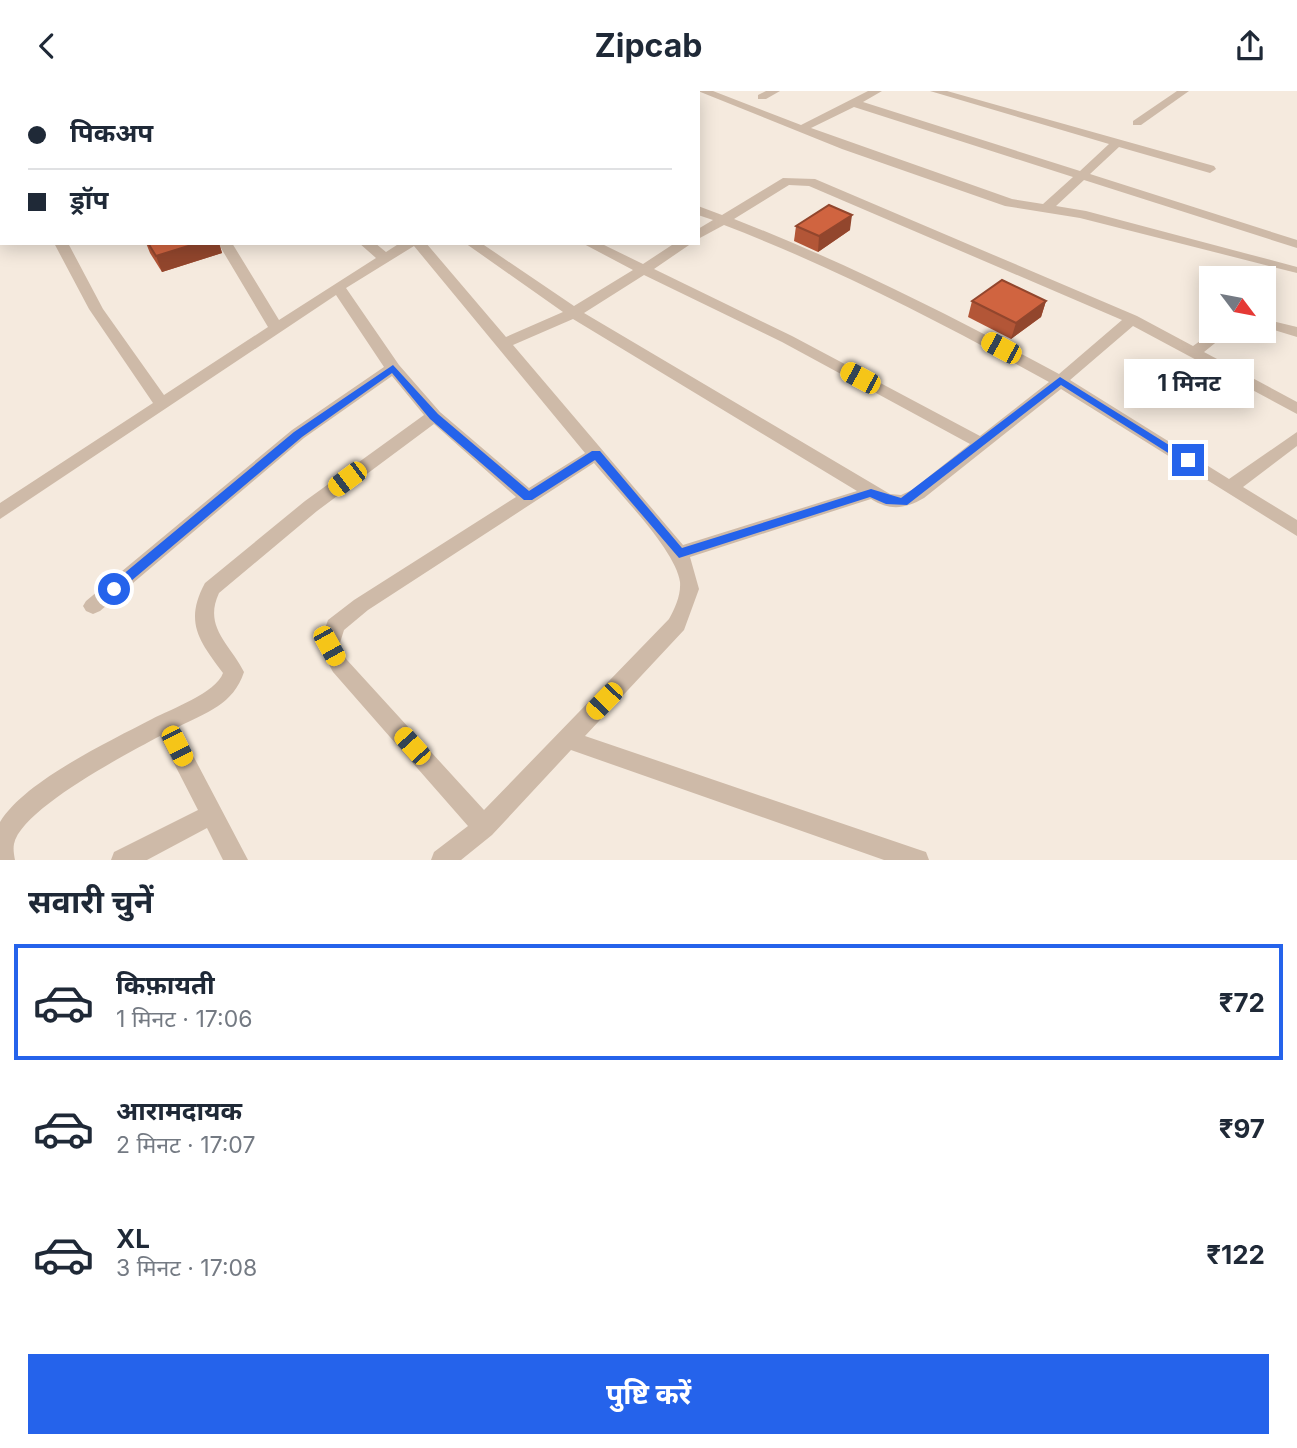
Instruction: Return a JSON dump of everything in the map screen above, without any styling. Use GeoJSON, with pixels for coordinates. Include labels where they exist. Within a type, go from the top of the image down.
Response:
{"type":"FeatureCollection","features":[{"type":"Feature","properties":{"kind":"street"},"geometry":{"type":"LineString","coordinates":[[703,91],[801,129],[1010,203],[1081,214],[1293,270]]}},
{"type":"Feature","properties":{"kind":"street"},"geometry":{"type":"LineString","coordinates":[[762,97],[775,91]]}},
{"type":"Feature","properties":{"kind":"street"},"geometry":{"type":"LineString","coordinates":[[801,129],[877,91]]}},
{"type":"Feature","properties":{"kind":"street"},"geometry":{"type":"LineString","coordinates":[[935,91],[1210,169]]}},
{"type":"Feature","properties":{"kind":"street"},"geometry":{"type":"LineString","coordinates":[[1137,123],[1184,91]]}},
{"type":"Feature","properties":{"kind":"street"},"geometry":{"type":"LineString","coordinates":[[854,103],[1297,244]]}},
{"type":"Feature","properties":{"kind":"street"},"geometry":{"type":"LineString","coordinates":[[1047,208],[1118,142]]}},
{"type":"Feature","properties":{"kind":"street"},"geometry":{"type":"LineString","coordinates":[[700,234],[787,181],[811,182],[1132,319],[1297,409]]}},
{"type":"Feature","properties":{"kind":"street"},"geometry":{"type":"LineString","coordinates":[[700,211],[724,219],[981,338],[1060,381],[1297,529]]}},
{"type":"Feature","properties":{"kind":"street"},"geometry":{"type":"LineString","coordinates":[[62,245],[96,309],[162,404]]}},
{"type":"Feature","properties":{"kind":"street"},"geometry":{"type":"LineString","coordinates":[[226,245],[276,328]]}},
{"type":"Feature","properties":{"kind":"street"},"geometry":{"type":"LineString","coordinates":[[369,245],[385,258]]}},
{"type":"Feature","properties":{"kind":"street"},"geometry":{"type":"LineString","coordinates":[[0,512],[338,287],[407,245]]}},
{"type":"Feature","properties":{"kind":"street"},"geometry":{"type":"LineString","coordinates":[[421,245],[679,553],[690,573],[691,595],[677,624],[484,827],[443,860]]}},
{"type":"Feature","properties":{"kind":"street"},"geometry":{"type":"LineString","coordinates":[[475,245],[574,313],[871,493],[886,500],[903,502],[1060,381],[1132,319]]}},
{"type":"Feature","properties":{"kind":"street"},"geometry":{"type":"LineString","coordinates":[[594,245],[645,268],[981,443]]}},
{"type":"Feature","properties":{"kind":"street"},"geometry":{"type":"LineString","coordinates":[[504,344],[574,313],[682,245]]}},
{"type":"Feature","properties":{"kind":"street"},"geometry":{"type":"LineString","coordinates":[[338,287],[393,368],[434,416],[528,497]]}},
{"type":"Feature","properties":{"kind":"street"},"geometry":{"type":"LineString","coordinates":[[1276,326],[1297,332]]}},
{"type":"Feature","properties":{"kind":"street"},"geometry":{"type":"LineString","coordinates":[[1194,352],[1206,343]]}},
{"type":"Feature","properties":{"kind":"street"},"geometry":{"type":"LineString","coordinates":[[93,606],[298,435],[393,368]]}},
{"type":"Feature","properties":{"kind":"street"},"geometry":{"type":"LineString","coordinates":[[3,860],[3,838],[26,808],[70,777],[229,686],[234,672],[203,625],[201,606],[212,588],[311,506],[434,416]]}},
{"type":"Feature","properties":{"kind":"street"},"geometry":{"type":"LineString","coordinates":[[1230,487],[1297,438]]}},
{"type":"Feature","properties":{"kind":"street"},"geometry":{"type":"LineString","coordinates":[[484,827],[340,666],[329,646],[335,626],[360,605],[596,454]]}},
{"type":"Feature","properties":{"kind":"street"},"geometry":{"type":"LineString","coordinates":[[679,553],[871,493]]}},
{"type":"Feature","properties":{"kind":"street"},"geometry":{"type":"LineString","coordinates":[[165,723],[236,860]]}},
{"type":"Feature","properties":{"kind":"street"},"geometry":{"type":"LineString","coordinates":[[567,739],[917,860]]}},
{"type":"Feature","properties":{"kind":"street"},"geometry":{"type":"LineString","coordinates":[[123,860],[212,814]]}},
{"type":"Feature","properties":{"kind":"building"},"geometry":{"type":"Polygon","coordinates":[[[829,205],[852,215],[819,236],[796,226],[829,205]]]}},
{"type":"Feature","properties":{"kind":"building"},"geometry":{"type":"Polygon","coordinates":[[[149,245],[192,245],[156,256],[149,245]]]}},
{"type":"Feature","properties":{"kind":"building"},"geometry":{"type":"Polygon","coordinates":[[[1002,280],[1046,301],[1016,323],[972,301],[1002,280]]]}},
{"type":"Feature","properties":{"kind":"route"},"geometry":{"type":"LineString","coordinates":[[114,589],[298,435],[393,368],[434,416],[528,497],[596,454],[679,553],[871,493],[886,500],[903,502],[918,494],[1060,381],[1188,460]]}}]}
